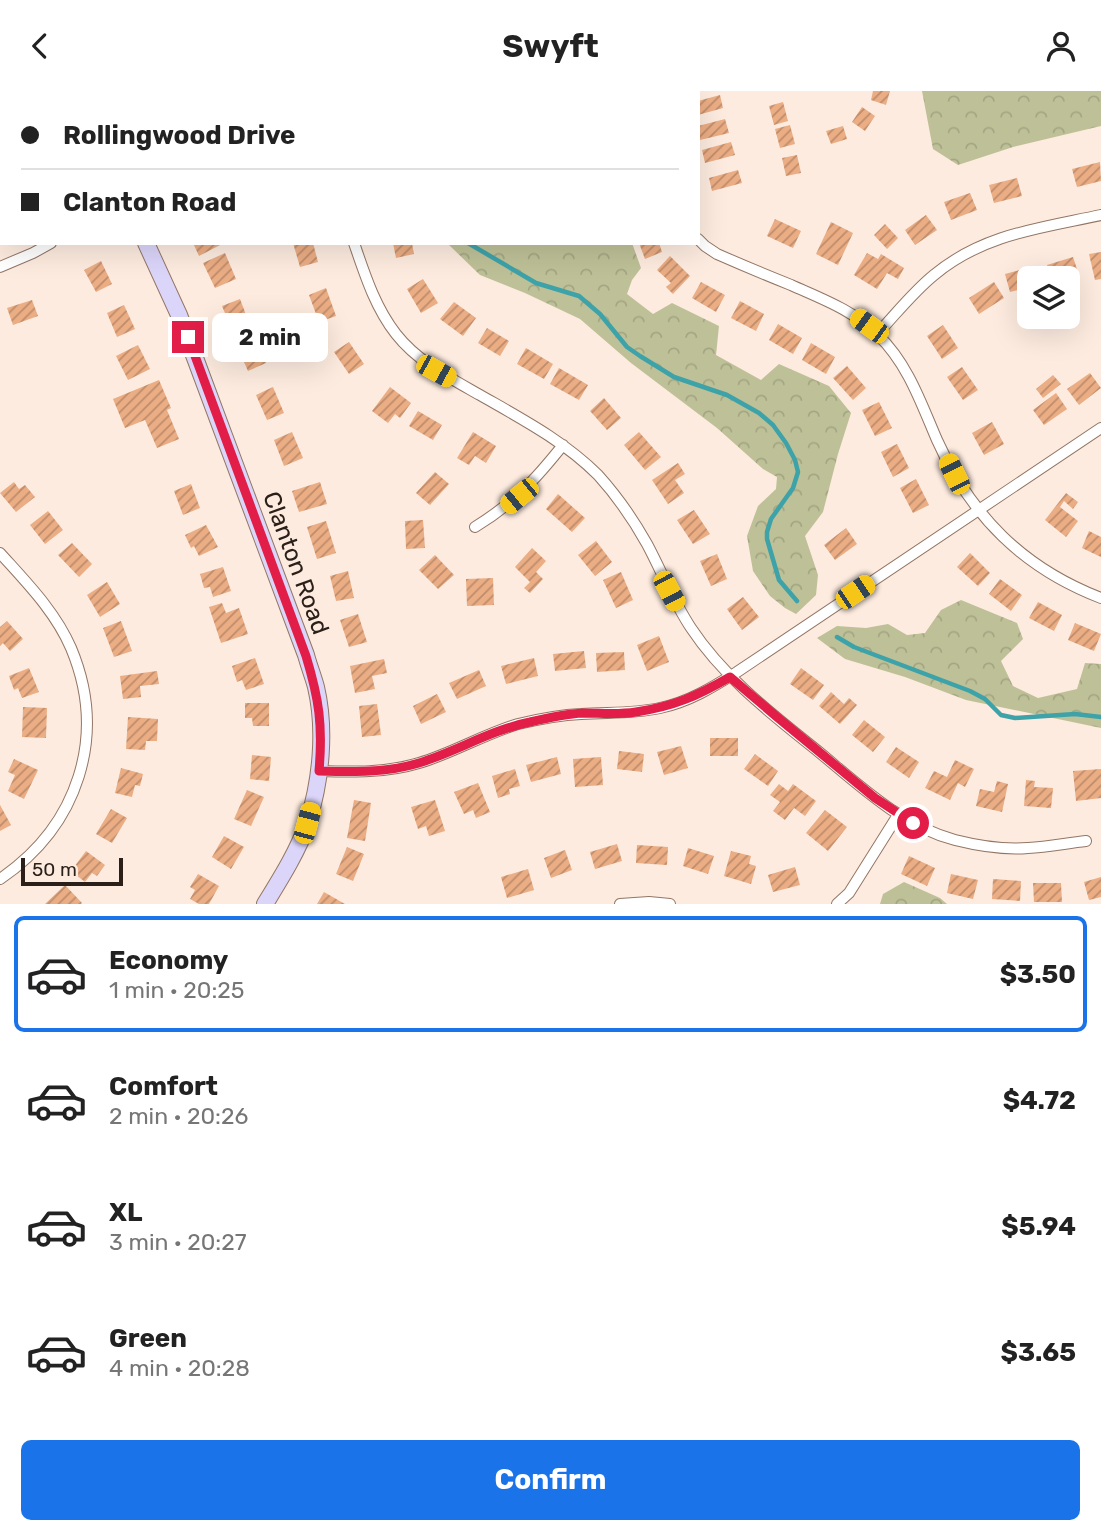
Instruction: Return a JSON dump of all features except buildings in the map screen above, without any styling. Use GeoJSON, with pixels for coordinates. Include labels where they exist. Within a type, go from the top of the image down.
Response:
{"type":"FeatureCollection","features":[{"type":"Feature","properties":{"kind":"main road","name":"Clanton Road"},"geometry":{"type":"LineString","coordinates":[[147,245],[179,315],[316,688],[321,748],[314,799],[307,823],[288,866],[265,904]]}},
{"type":"Feature","properties":{"kind":"street"},"geometry":{"type":"LineString","coordinates":[[877,334],[936,273],[958,257],[981,245],[1017,233],[1101,215]]}},
{"type":"Feature","properties":{"kind":"street"},"geometry":{"type":"LineString","coordinates":[[700,241],[717,254],[848,311],[877,334],[910,377],[954,474],[977,510],[1032,561],[1101,598]]}},
{"type":"Feature","properties":{"kind":"street"},"geometry":{"type":"LineString","coordinates":[[0,267],[47,245]]}},
{"type":"Feature","properties":{"kind":"street"},"geometry":{"type":"LineString","coordinates":[[355,245],[375,301],[405,345],[436,371],[535,426],[563,445],[598,476],[624,506],[648,545],[669,591],[690,627],[730,677],[875,798],[913,823],[940,835],[983,846],[1028,848],[1086,841]]}},
{"type":"Feature","properties":{"kind":"street"},"geometry":{"type":"LineString","coordinates":[[319,771],[391,770],[419,763],[517,725],[582,713],[634,712],[663,707],[698,695],[730,677],[1101,428]]}},
{"type":"Feature","properties":{"kind":"street"},"geometry":{"type":"LineString","coordinates":[[475,527],[519,496],[563,445]]}},
{"type":"Feature","properties":{"kind":"street"},"geometry":{"type":"LineString","coordinates":[[0,553],[39,597],[70,646],[84,689],[86,731],[81,769],[73,794],[61,817],[37,848],[0,879]]}},
{"type":"Feature","properties":{"kind":"street"},"geometry":{"type":"LineString","coordinates":[[837,904],[849,893],[898,815]]}},
{"type":"Feature","properties":{"kind":"street"},"geometry":{"type":"LineString","coordinates":[[620,904],[670,904]]}},
{"type":"Feature","properties":{"kind":"green space"},"geometry":{"type":"Polygon","coordinates":[[[922,91],[1101,91],[1101,126],[1013,147],[958,165],[933,149],[922,91]]]}},
{"type":"Feature","properties":{"kind":"green space"},"geometry":{"type":"Polygon","coordinates":[[[449,245],[633,245],[641,268],[632,280],[627,294],[653,314],[672,303],[719,326],[716,355],[761,380],[779,364],[829,386],[851,413],[823,512],[805,536],[818,575],[816,595],[796,614],[770,596],[753,571],[747,536],[758,506],[776,489],[777,477],[763,469],[717,428],[631,363],[580,319],[480,275],[449,245]]]}},
{"type":"Feature","properties":{"kind":"green space"},"geometry":{"type":"Polygon","coordinates":[[[961,600],[1017,623],[1023,639],[1001,661],[1013,686],[1038,698],[1077,689],[1085,663],[1101,664],[1101,728],[966,700],[905,677],[845,659],[817,638],[837,626],[866,628],[888,624],[907,635],[925,633],[941,610],[961,600]]]}},
{"type":"Feature","properties":{"kind":"green space"},"geometry":{"type":"Polygon","coordinates":[[[904,882],[940,898],[947,904],[880,904],[883,894],[904,882]]]}},
{"type":"Feature","properties":{"kind":"waterway"},"geometry":{"type":"LineString","coordinates":[[471,245],[536,283],[579,296],[600,314],[627,347],[640,356],[674,377],[727,395],[759,413],[773,425],[786,443],[798,472],[793,488],[771,519],[767,539],[779,580],[797,601]]}},
{"type":"Feature","properties":{"kind":"waterway"},"geometry":{"type":"LineString","coordinates":[[837,637],[854,647],[970,691],[985,699],[1001,715],[1015,718],[1075,714],[1101,717]]}},
{"type":"Feature","properties":{"kind":"route"},"geometry":{"type":"LineString","coordinates":[[188,337],[316,688],[320,716],[319,771],[391,770],[419,763],[517,725],[551,717],[582,713],[634,712],[682,702],[730,677],[875,798],[913,823]]}}]}
